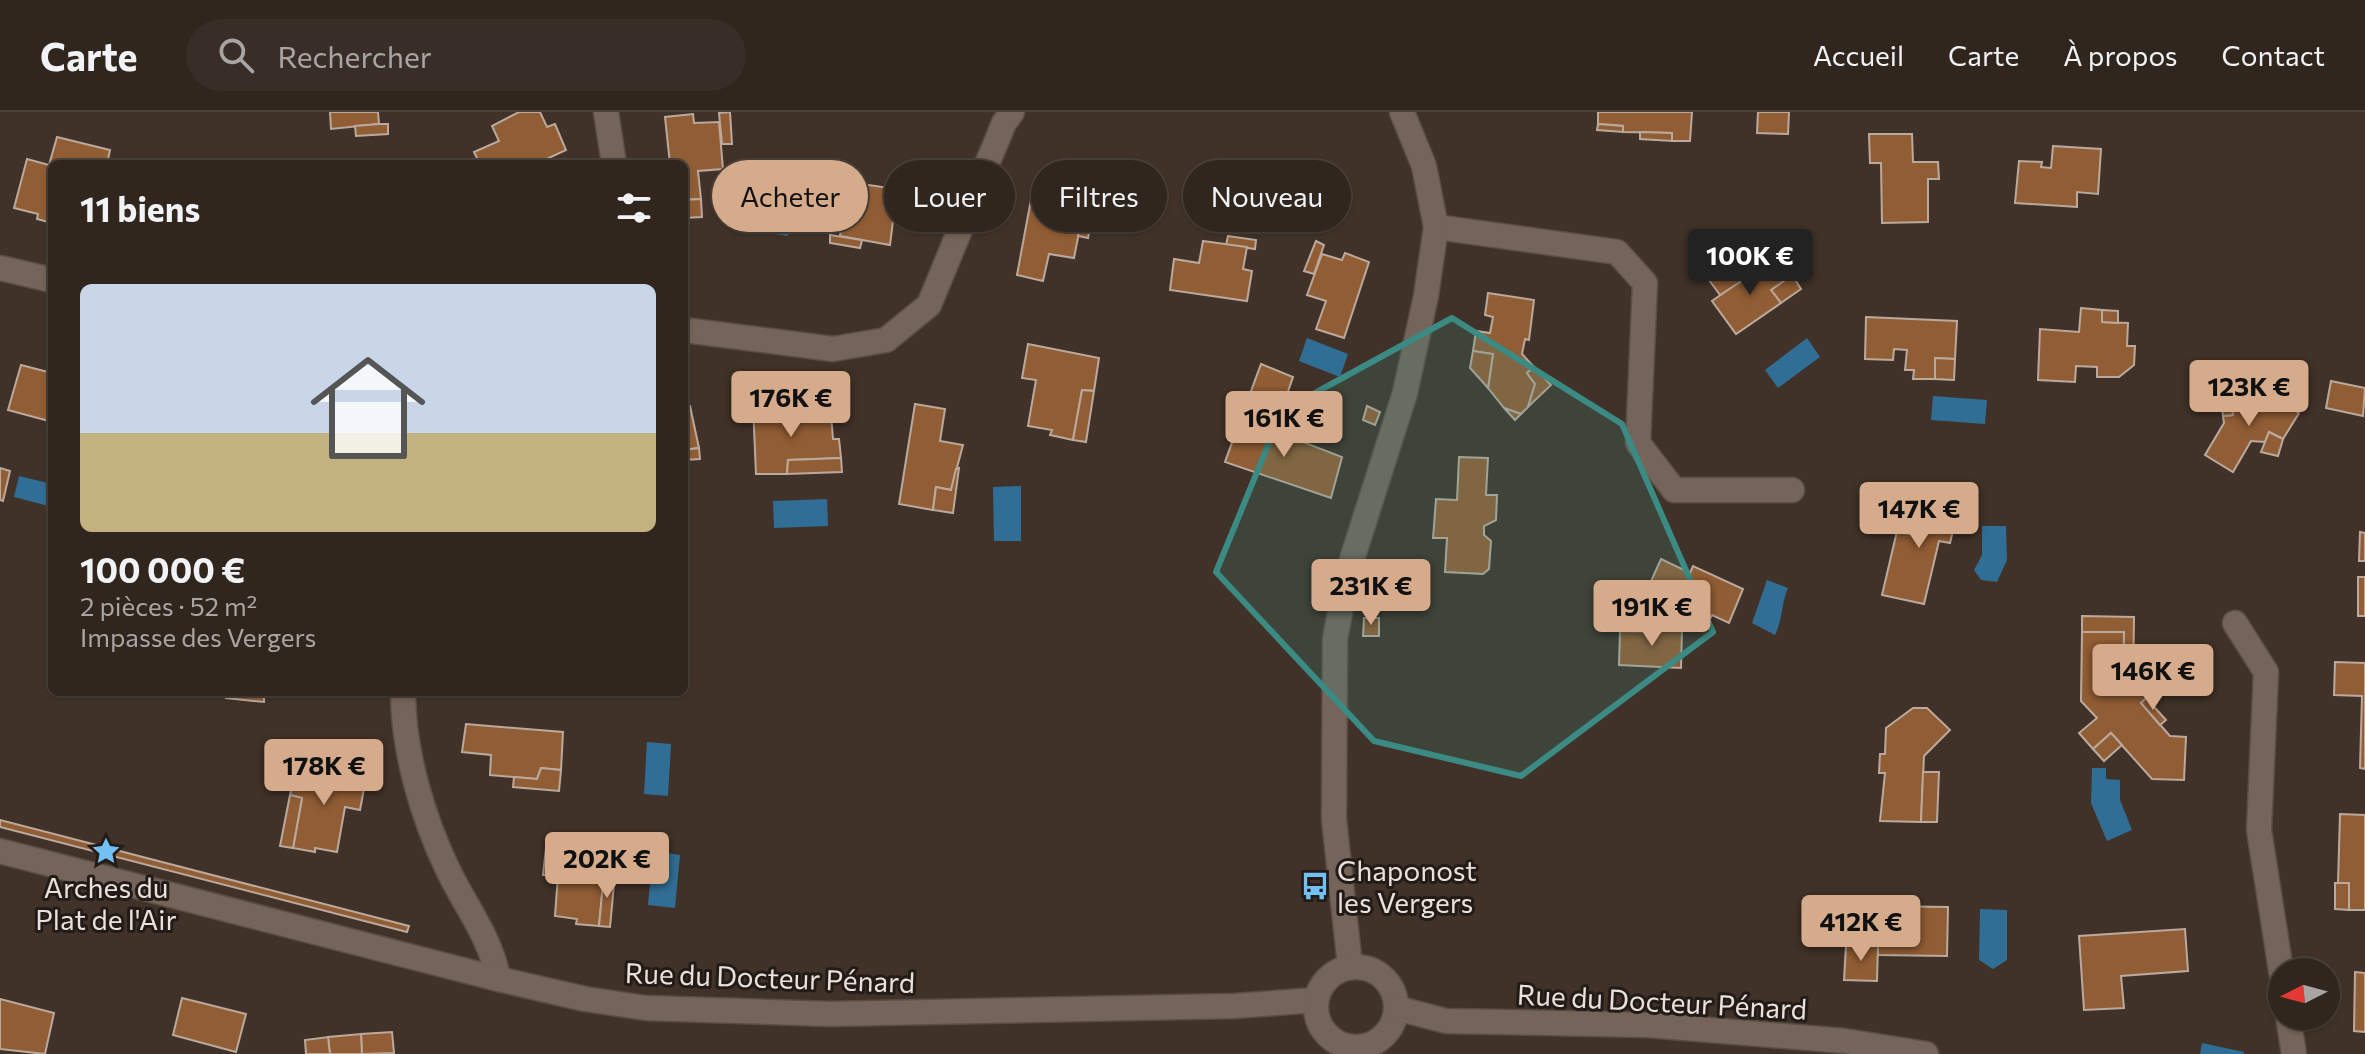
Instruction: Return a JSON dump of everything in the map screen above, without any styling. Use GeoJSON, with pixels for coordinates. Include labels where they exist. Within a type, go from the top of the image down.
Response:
{"type":"FeatureCollection","features":[{"type":"Feature","properties":{"kind":"street"},"geometry":{"type":"LineString","coordinates":[[606,112],[613,160]]}},
{"type":"Feature","properties":{"kind":"street"},"geometry":{"type":"LineString","coordinates":[[688,331],[833,349],[886,340],[929,305],[1004,123],[1012,112]]}},
{"type":"Feature","properties":{"kind":"street"},"geometry":{"type":"LineString","coordinates":[[1350,966],[1334,819],[1335,639],[1347,575],[1405,393],[1426,296],[1436,227],[1424,166],[1402,112]]}},
{"type":"Feature","properties":{"kind":"street"},"geometry":{"type":"LineString","coordinates":[[1436,227],[1617,252],[1645,283],[1638,443],[1674,490],[1792,490]]}},
{"type":"Feature","properties":{"kind":"street"},"geometry":{"type":"LineString","coordinates":[[0,268],[48,279]]}},
{"type":"Feature","properties":{"kind":"street"},"geometry":{"type":"LineString","coordinates":[[2235,623],[2266,672],[2259,830],[2279,958]]}},
{"type":"Feature","properties":{"kind":"street"},"geometry":{"type":"LineString","coordinates":[[404,696],[416,785],[447,869],[494,955],[498,979]]}},
{"type":"Feature","properties":{"kind":"street","name":"Rue du Docteur Pénard"},"geometry":{"type":"LineString","coordinates":[[0,851],[498,979],[585,999],[646,1008],[830,1014],[1235,1006],[1316,1000]]}},
{"type":"Feature","properties":{"kind":"street"},"geometry":{"type":"LineString","coordinates":[[1350,966],[1364,967],[1388,981],[1396,1008],[1386,1035],[1374,1044],[1345,1050],[1322,1029],[1316,1015],[1316,1000],[1328,979],[1350,966]]}},
{"type":"Feature","properties":{"kind":"street","name":"Rue du Docteur Pénard"},"geometry":{"type":"LineString","coordinates":[[1396,1008],[1446,1021],[1648,1025],[1845,1041],[1926,1054]]}},
{"type":"Feature","properties":{"kind":"street"},"geometry":{"type":"LineString","coordinates":[[2290,1030],[2294,1054]]}},
{"type":"Feature","properties":{"kind":"highlighted area"},"geometry":{"type":"Polygon","coordinates":[[[1452,318],[1622,424],[1713,632],[1521,776],[1374,741],[1216,572],[1282,411],[1452,318]]]}},
{"type":"Feature","properties":{"kind":"water"},"geometry":{"type":"Polygon","coordinates":[[[1307,338],[1348,354],[1340,377],[1299,361],[1307,338]]]}},
{"type":"Feature","properties":{"kind":"water"},"geometry":{"type":"Polygon","coordinates":[[[1807,338],[1820,357],[1778,388],[1765,370],[1807,338]]]}},
{"type":"Feature","properties":{"kind":"water"},"geometry":{"type":"Polygon","coordinates":[[[1933,396],[1987,400],[1985,424],[1931,420],[1933,396]]]}},
{"type":"Feature","properties":{"kind":"water"},"geometry":{"type":"Polygon","coordinates":[[[19,476],[48,483],[48,506],[14,497],[19,476]]]}},
{"type":"Feature","properties":{"kind":"water"},"geometry":{"type":"Polygon","coordinates":[[[1021,486],[1021,541],[994,541],[993,487],[1021,486]]]}},
{"type":"Feature","properties":{"kind":"water"},"geometry":{"type":"Polygon","coordinates":[[[827,499],[828,526],[774,528],[773,501],[827,499]]]}},
{"type":"Feature","properties":{"kind":"water"},"geometry":{"type":"Polygon","coordinates":[[[1982,526],[2006,526],[2007,560],[1997,582],[1981,580],[1974,570],[1982,555],[1982,526]]]}},
{"type":"Feature","properties":{"kind":"water"},"geometry":{"type":"Polygon","coordinates":[[[1767,580],[1788,588],[1775,635],[1752,623],[1767,580]]]}},
{"type":"Feature","properties":{"kind":"water"},"geometry":{"type":"Polygon","coordinates":[[[647,742],[671,744],[668,796],[644,794],[647,742]]]}},
{"type":"Feature","properties":{"kind":"water"},"geometry":{"type":"Polygon","coordinates":[[[2092,768],[2106,768],[2106,779],[2120,780],[2120,800],[2132,830],[2107,841],[2091,803],[2092,768]]]}},
{"type":"Feature","properties":{"kind":"water"},"geometry":{"type":"Polygon","coordinates":[[[653,851],[680,855],[675,908],[648,905],[653,851]]]}},
{"type":"Feature","properties":{"kind":"water"},"geometry":{"type":"Polygon","coordinates":[[[1980,909],[2007,910],[2007,960],[1993,969],[1979,960],[1980,909]]]}},
{"type":"Feature","properties":{"kind":"water"},"geometry":{"type":"Polygon","coordinates":[[[2202,1043],[2244,1052],[2244,1054],[2200,1054],[2202,1043]]]}},
{"type":"Feature","properties":{"kind":"building"},"geometry":{"type":"Polygon","coordinates":[[[330,112],[378,112],[379,124],[331,129],[330,112]]]}},
{"type":"Feature","properties":{"kind":"building"},"geometry":{"type":"Polygon","coordinates":[[[519,112],[540,112],[547,127],[555,124],[566,150],[545,160],[478,160],[474,152],[499,141],[492,126],[519,112]]]}},
{"type":"Feature","properties":{"kind":"building"},"geometry":{"type":"Polygon","coordinates":[[[730,112],[732,144],[722,144],[719,113],[730,112]]]}},
{"type":"Feature","properties":{"kind":"building"},"geometry":{"type":"Polygon","coordinates":[[[1598,112],[1692,112],[1690,141],[1672,141],[1672,133],[1623,132],[1623,126],[1598,124],[1598,112]]]}},
{"type":"Feature","properties":{"kind":"building"},"geometry":{"type":"Polygon","coordinates":[[[1758,112],[1789,112],[1788,134],[1757,133],[1758,112]]]}},
{"type":"Feature","properties":{"kind":"building"},"geometry":{"type":"Polygon","coordinates":[[[693,114],[694,123],[719,122],[722,160],[712,160],[712,170],[698,171],[701,199],[688,200],[688,160],[670,160],[665,117],[693,114]]]}},
{"type":"Feature","properties":{"kind":"building"},"geometry":{"type":"Polygon","coordinates":[[[388,124],[388,134],[356,136],[355,126],[388,124]]]}},
{"type":"Feature","properties":{"kind":"building"},"geometry":{"type":"Polygon","coordinates":[[[1598,124],[1623,126],[1623,132],[1597,130],[1598,124]]]}},
{"type":"Feature","properties":{"kind":"building"},"geometry":{"type":"Polygon","coordinates":[[[1640,132],[1672,133],[1672,141],[1640,139],[1640,132]]]}},
{"type":"Feature","properties":{"kind":"building"},"geometry":{"type":"Polygon","coordinates":[[[1869,134],[1912,134],[1913,162],[1938,162],[1939,179],[1928,179],[1928,222],[1882,223],[1881,163],[1870,163],[1869,134]]]}},
{"type":"Feature","properties":{"kind":"building"},"geometry":{"type":"Polygon","coordinates":[[[57,137],[110,150],[108,160],[50,160],[57,137]]]}},
{"type":"Feature","properties":{"kind":"building"},"geometry":{"type":"Polygon","coordinates":[[[2053,146],[2101,149],[2098,194],[2077,192],[2077,207],[2015,203],[2019,161],[2042,162],[2041,167],[2051,168],[2053,146]]]}},
{"type":"Feature","properties":{"kind":"building"},"geometry":{"type":"Polygon","coordinates":[[[27,159],[48,165],[48,222],[37,219],[38,214],[14,208],[27,159]]]}},
{"type":"Feature","properties":{"kind":"building"},"geometry":{"type":"Polygon","coordinates":[[[868,185],[884,187],[884,232],[892,232],[890,245],[840,236],[841,232],[868,232],[868,185]]]}},
{"type":"Feature","properties":{"kind":"building"},"geometry":{"type":"Polygon","coordinates":[[[701,199],[702,217],[688,218],[688,200],[701,199]]]}},
{"type":"Feature","properties":{"kind":"building"},"geometry":{"type":"Polygon","coordinates":[[[1031,199],[1031,232],[1079,232],[1074,258],[1049,254],[1043,281],[1017,275],[1031,199]]]}},
{"type":"Feature","properties":{"kind":"building"},"geometry":{"type":"Polygon","coordinates":[[[1079,232],[1089,232],[1088,238],[1078,236],[1079,232]]]}},
{"type":"Feature","properties":{"kind":"building"},"geometry":{"type":"Polygon","coordinates":[[[830,235],[862,240],[860,248],[830,243],[830,235]]]}},
{"type":"Feature","properties":{"kind":"building"},"geometry":{"type":"Polygon","coordinates":[[[1228,236],[1256,240],[1255,249],[1226,245],[1228,236]]]}},
{"type":"Feature","properties":{"kind":"building"},"geometry":{"type":"Polygon","coordinates":[[[1203,241],[1247,247],[1243,269],[1252,271],[1247,301],[1170,290],[1174,259],[1199,263],[1203,241]]]}},
{"type":"Feature","properties":{"kind":"building"},"geometry":{"type":"Polygon","coordinates":[[[1316,241],[1324,245],[1314,274],[1304,271],[1316,241]]]}},
{"type":"Feature","properties":{"kind":"building"},"geometry":{"type":"Polygon","coordinates":[[[1722,245],[1737,246],[1734,262],[1709,280],[1698,264],[1722,245]]]}},
{"type":"Feature","properties":{"kind":"building"},"geometry":{"type":"Polygon","coordinates":[[[1345,253],[1369,262],[1344,338],[1316,329],[1326,301],[1307,295],[1322,254],[1342,260],[1345,253]]]}},
{"type":"Feature","properties":{"kind":"building"},"geometry":{"type":"Polygon","coordinates":[[[1779,254],[1801,289],[1781,303],[1771,290],[1785,280],[1772,259],[1779,254]]]}},
{"type":"Feature","properties":{"kind":"building"},"geometry":{"type":"Polygon","coordinates":[[[1772,259],[1785,280],[1771,290],[1781,303],[1736,334],[1712,301],[1772,259]]]}},
{"type":"Feature","properties":{"kind":"building"},"geometry":{"type":"Polygon","coordinates":[[[1734,262],[1746,278],[1720,295],[1709,280],[1734,262]]]}},
{"type":"Feature","properties":{"kind":"building"},"geometry":{"type":"Polygon","coordinates":[[[1488,293],[1534,300],[1529,340],[1525,339],[1522,354],[1534,367],[1527,373],[1535,384],[1528,407],[1521,414],[1504,408],[1488,388],[1493,354],[1473,351],[1476,331],[1490,333],[1493,317],[1485,315],[1488,293]]]}},
{"type":"Feature","properties":{"kind":"building"},"geometry":{"type":"Polygon","coordinates":[[[2081,308],[2102,310],[2102,322],[2128,323],[2127,346],[2135,346],[2134,365],[2119,377],[2097,377],[2097,367],[2076,366],[2075,382],[2038,380],[2040,329],[2079,332],[2081,308]]]}},
{"type":"Feature","properties":{"kind":"building"},"geometry":{"type":"Polygon","coordinates":[[[2102,310],[2118,311],[2118,323],[2102,322],[2102,310]]]}},
{"type":"Feature","properties":{"kind":"building"},"geometry":{"type":"Polygon","coordinates":[[[1866,317],[1957,321],[1955,359],[1935,358],[1935,379],[1913,379],[1914,370],[1905,370],[1907,350],[1894,349],[1893,360],[1865,359],[1866,317]]]}},
{"type":"Feature","properties":{"kind":"building"},"geometry":{"type":"Polygon","coordinates":[[[1028,344],[1099,358],[1094,391],[1082,390],[1073,440],[1050,435],[1052,430],[1028,426],[1036,380],[1022,378],[1028,344]]]}},
{"type":"Feature","properties":{"kind":"building"},"geometry":{"type":"Polygon","coordinates":[[[1473,351],[1493,354],[1488,388],[1470,368],[1473,351]]]}},
{"type":"Feature","properties":{"kind":"building"},"geometry":{"type":"Polygon","coordinates":[[[1935,358],[1955,359],[1954,380],[1935,379],[1935,358]]]}},
{"type":"Feature","properties":{"kind":"building"},"geometry":{"type":"Polygon","coordinates":[[[1261,364],[1293,377],[1274,432],[1241,418],[1261,364]]]}},
{"type":"Feature","properties":{"kind":"building"},"geometry":{"type":"Polygon","coordinates":[[[21,365],[48,372],[48,421],[8,410],[21,365]]]}},
{"type":"Feature","properties":{"kind":"building"},"geometry":{"type":"Polygon","coordinates":[[[1534,367],[1551,385],[1528,407],[1535,384],[1527,373],[1534,367]]]}},
{"type":"Feature","properties":{"kind":"building"},"geometry":{"type":"Polygon","coordinates":[[[2331,381],[2365,388],[2363,416],[2326,408],[2331,381]]]}},
{"type":"Feature","properties":{"kind":"building"},"geometry":{"type":"Polygon","coordinates":[[[1082,390],[1094,391],[1086,442],[1073,440],[1082,390]]]}},
{"type":"Feature","properties":{"kind":"building"},"geometry":{"type":"Polygon","coordinates":[[[2249,390],[2251,404],[2261,407],[2267,395],[2299,413],[2283,439],[2269,432],[2265,442],[2251,441],[2233,472],[2205,455],[2224,423],[2223,416],[2233,415],[2229,394],[2249,390]]]}},
{"type":"Feature","properties":{"kind":"building"},"geometry":{"type":"Polygon","coordinates":[[[2229,394],[2233,415],[2223,416],[2220,396],[2229,394]]]}},
{"type":"Feature","properties":{"kind":"building"},"geometry":{"type":"Polygon","coordinates":[[[782,403],[782,417],[831,414],[833,439],[839,439],[841,458],[788,460],[787,474],[756,474],[753,405],[782,403]]]}},
{"type":"Feature","properties":{"kind":"building"},"geometry":{"type":"Polygon","coordinates":[[[915,404],[945,409],[940,441],[963,445],[951,490],[936,487],[933,510],[899,504],[915,404]]]}},
{"type":"Feature","properties":{"kind":"building"},"geometry":{"type":"Polygon","coordinates":[[[688,406],[690,406],[699,448],[688,449],[688,406]]]}},
{"type":"Feature","properties":{"kind":"building"},"geometry":{"type":"Polygon","coordinates":[[[1367,406],[1380,412],[1375,425],[1363,420],[1367,406]]]}},
{"type":"Feature","properties":{"kind":"building"},"geometry":{"type":"Polygon","coordinates":[[[1504,408],[1521,414],[1515,420],[1504,408]]]}},
{"type":"Feature","properties":{"kind":"building"},"geometry":{"type":"Polygon","coordinates":[[[1241,418],[1342,457],[1331,498],[1225,462],[1241,418]]]}},
{"type":"Feature","properties":{"kind":"building"},"geometry":{"type":"Polygon","coordinates":[[[2269,432],[2283,439],[2278,456],[2261,452],[2269,432]]]}},
{"type":"Feature","properties":{"kind":"building"},"geometry":{"type":"Polygon","coordinates":[[[699,448],[700,459],[688,460],[688,449],[699,448]]]}},
{"type":"Feature","properties":{"kind":"building"},"geometry":{"type":"Polygon","coordinates":[[[1459,457],[1488,458],[1486,495],[1497,495],[1496,520],[1484,526],[1484,535],[1491,541],[1489,569],[1483,574],[1445,572],[1447,538],[1433,538],[1436,499],[1457,500],[1459,457]]]}},
{"type":"Feature","properties":{"kind":"building"},"geometry":{"type":"Polygon","coordinates":[[[841,458],[842,472],[787,474],[788,460],[841,458]]]}},
{"type":"Feature","properties":{"kind":"building"},"geometry":{"type":"Polygon","coordinates":[[[0,468],[10,471],[3,501],[0,500],[0,468]]]}},
{"type":"Feature","properties":{"kind":"building"},"geometry":{"type":"Polygon","coordinates":[[[959,468],[953,513],[933,510],[936,487],[951,490],[956,469],[959,468]]]}},
{"type":"Feature","properties":{"kind":"building"},"geometry":{"type":"Polygon","coordinates":[[[1918,496],[1959,506],[1950,543],[1939,541],[1924,604],[1882,595],[1897,531],[1909,534],[1918,496]]]}},
{"type":"Feature","properties":{"kind":"building"},"geometry":{"type":"Polygon","coordinates":[[[2360,532],[2365,533],[2365,561],[2359,561],[2360,532]]]}},
{"type":"Feature","properties":{"kind":"building"},"geometry":{"type":"Polygon","coordinates":[[[1661,559],[1690,573],[1693,566],[1743,589],[1729,623],[1712,615],[1708,623],[1675,607],[1667,624],[1638,610],[1661,559]]]}},
{"type":"Feature","properties":{"kind":"building"},"geometry":{"type":"Polygon","coordinates":[[[2358,577],[2365,577],[2365,616],[2358,616],[2358,577]]]}},
{"type":"Feature","properties":{"kind":"building"},"geometry":{"type":"Polygon","coordinates":[[[1675,607],[1689,614],[1682,630],[1667,624],[1675,607]]]}},
{"type":"Feature","properties":{"kind":"building"},"geometry":{"type":"Polygon","coordinates":[[[2082,616],[2134,617],[2133,683],[2127,687],[2123,680],[2124,632],[2082,632],[2082,616]]]}},
{"type":"Feature","properties":{"kind":"building"},"geometry":{"type":"Polygon","coordinates":[[[1364,618],[1379,618],[1379,636],[1363,636],[1364,618]]]}},
{"type":"Feature","properties":{"kind":"building"},"geometry":{"type":"Polygon","coordinates":[[[1661,621],[1682,630],[1681,668],[1619,665],[1620,631],[1661,632],[1661,621]]]}},
{"type":"Feature","properties":{"kind":"building"},"geometry":{"type":"Polygon","coordinates":[[[2082,632],[2124,632],[2123,680],[2127,687],[2133,683],[2146,698],[2141,703],[2170,736],[2186,737],[2184,780],[2152,779],[2111,733],[2093,749],[2079,733],[2097,718],[2081,701],[2082,632]]]}},
{"type":"Feature","properties":{"kind":"building"},"geometry":{"type":"Polygon","coordinates":[[[2335,662],[2365,663],[2365,769],[2360,768],[2362,696],[2334,695],[2335,662]]]}},
{"type":"Feature","properties":{"kind":"building"},"geometry":{"type":"Polygon","coordinates":[[[264,696],[264,702],[226,698],[264,696]]]}},
{"type":"Feature","properties":{"kind":"building"},"geometry":{"type":"Polygon","coordinates":[[[2146,698],[2166,720],[2160,725],[2141,703],[2146,698]]]}},
{"type":"Feature","properties":{"kind":"building"},"geometry":{"type":"Polygon","coordinates":[[[1913,708],[1927,708],[1950,730],[1924,756],[1921,822],[1880,821],[1885,773],[1879,773],[1880,754],[1885,754],[1886,728],[1913,708]]]}},
{"type":"Feature","properties":{"kind":"building"},"geometry":{"type":"Polygon","coordinates":[[[466,724],[563,732],[561,770],[541,768],[537,779],[490,775],[491,755],[462,752],[466,724]]]}},
{"type":"Feature","properties":{"kind":"building"},"geometry":{"type":"Polygon","coordinates":[[[2111,733],[2122,745],[2104,761],[2093,749],[2111,733]]]}},
{"type":"Feature","properties":{"kind":"building"},"geometry":{"type":"Polygon","coordinates":[[[296,768],[366,778],[360,810],[345,807],[337,852],[293,848],[302,798],[290,795],[296,768]]]}},
{"type":"Feature","properties":{"kind":"building"},"geometry":{"type":"Polygon","coordinates":[[[541,768],[561,770],[559,791],[513,787],[514,777],[537,779],[541,768]]]}},
{"type":"Feature","properties":{"kind":"building"},"geometry":{"type":"Polygon","coordinates":[[[1923,772],[1939,772],[1937,822],[1921,822],[1923,772]]]}},
{"type":"Feature","properties":{"kind":"building"},"geometry":{"type":"Polygon","coordinates":[[[290,795],[302,798],[293,848],[280,846],[290,795]]]}},
{"type":"Feature","properties":{"kind":"building"},"geometry":{"type":"Polygon","coordinates":[[[2340,814],[2365,815],[2365,910],[2349,910],[2349,883],[2338,883],[2340,814]]]}},
{"type":"Feature","properties":{"kind":"building"},"geometry":{"type":"Polygon","coordinates":[[[0,820],[409,926],[407,932],[0,827],[0,820]]]}},
{"type":"Feature","properties":{"kind":"building"},"geometry":{"type":"Polygon","coordinates":[[[547,839],[617,847],[615,874],[604,873],[599,926],[576,924],[577,919],[555,916],[558,875],[543,875],[547,839]]]}},
{"type":"Feature","properties":{"kind":"building"},"geometry":{"type":"Polygon","coordinates":[[[604,873],[615,874],[610,927],[599,926],[604,873]]]}},
{"type":"Feature","properties":{"kind":"building"},"geometry":{"type":"Polygon","coordinates":[[[2335,883],[2349,883],[2349,910],[2335,909],[2335,883]]]}},
{"type":"Feature","properties":{"kind":"building"},"geometry":{"type":"Polygon","coordinates":[[[1877,906],[1948,907],[1947,956],[1878,955],[1878,945],[1846,945],[1846,910],[1877,910],[1877,906]]]}},
{"type":"Feature","properties":{"kind":"building"},"geometry":{"type":"Polygon","coordinates":[[[2185,929],[2188,971],[2121,976],[2124,1008],[2084,1010],[2079,936],[2185,929]]]}},
{"type":"Feature","properties":{"kind":"building"},"geometry":{"type":"Polygon","coordinates":[[[1846,945],[1878,945],[1877,981],[1844,980],[1846,945]]]}},
{"type":"Feature","properties":{"kind":"building"},"geometry":{"type":"Polygon","coordinates":[[[2355,972],[2365,973],[2365,1032],[2354,1031],[2355,972]]]}},
{"type":"Feature","properties":{"kind":"building"},"geometry":{"type":"Polygon","coordinates":[[[182,998],[246,1014],[236,1052],[173,1035],[182,998]]]}},
{"type":"Feature","properties":{"kind":"building"},"geometry":{"type":"Polygon","coordinates":[[[0,999],[54,1013],[45,1054],[0,1049],[0,999]]]}},
{"type":"Feature","properties":{"kind":"building"},"geometry":{"type":"Polygon","coordinates":[[[392,1032],[394,1053],[362,1054],[361,1034],[392,1032]]]}},
{"type":"Feature","properties":{"kind":"building"},"geometry":{"type":"Polygon","coordinates":[[[361,1034],[362,1054],[330,1054],[328,1037],[361,1034]]]}},
{"type":"Feature","properties":{"kind":"building"},"geometry":{"type":"Polygon","coordinates":[[[328,1037],[330,1054],[306,1054],[305,1040],[328,1037]]]}},
{"type":"Feature","properties":{"kind":"place","name":"Arches du Plat de l'Air"},"geometry":{"type":"Point","coordinates":[106,851]}},
{"type":"Feature","properties":{"kind":"place","name":"Chaponost les Vergers"},"geometry":{"type":"Point","coordinates":[1315,886]}}]}
